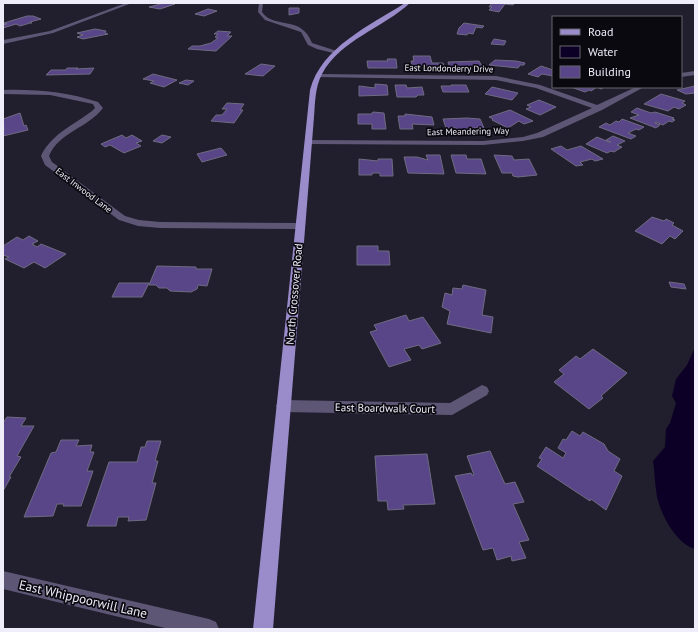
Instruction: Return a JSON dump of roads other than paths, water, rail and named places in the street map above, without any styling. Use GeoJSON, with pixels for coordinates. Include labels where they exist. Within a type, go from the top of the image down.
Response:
{"type":"FeatureCollection","features":[{"type":"Feature","properties":{"kind":"main road","name":"North Crossover Road"},"geometry":{"type":"LineString","coordinates":[[262,629],[314,89],[323,66],[337,52],[408,3]]}},
{"type":"Feature","properties":{"kind":"street"},"geometry":{"type":"LineString","coordinates":[[3,42],[51,32],[130,3]]}},
{"type":"Feature","properties":{"kind":"street"},"geometry":{"type":"LineString","coordinates":[[261,3],[260,12],[262,16],[301,29],[306,33],[310,44],[319,48],[337,52]]}},
{"type":"Feature","properties":{"kind":"street"},"geometry":{"type":"LineString","coordinates":[[682,75],[695,73]]}},
{"type":"Feature","properties":{"kind":"street","name":"East Londonderry Drive"},"geometry":{"type":"LineString","coordinates":[[318,76],[496,78],[538,86],[599,108]]}},
{"type":"Feature","properties":{"kind":"street","name":"East Meandering Way"},"geometry":{"type":"LineString","coordinates":[[308,142],[483,142],[523,139],[540,135],[639,88]]}},
{"type":"Feature","properties":{"kind":"street","name":"East Inwood Lane"},"geometry":{"type":"LineString","coordinates":[[3,92],[18,91],[46,94],[96,103],[99,108],[54,142],[47,149],[45,156],[48,163],[122,218],[138,223],[160,225],[300,226]]}},
{"type":"Feature","properties":{"kind":"street","name":"East Boardwalk Court"},"geometry":{"type":"LineString","coordinates":[[283,406],[452,409],[482,391]]}},
{"type":"Feature","properties":{"kind":"street","name":"East Whippoorwill Lane"},"geometry":{"type":"LineString","coordinates":[[3,580],[209,629]]}},
{"type":"Feature","properties":{"kind":"water"},"geometry":{"type":"Polygon","coordinates":[[[695,347],[695,549],[682,542],[672,530],[663,515],[657,496],[653,461],[665,447],[666,429],[670,423],[676,403],[672,396],[676,379],[687,365],[695,347]]]}}]}
